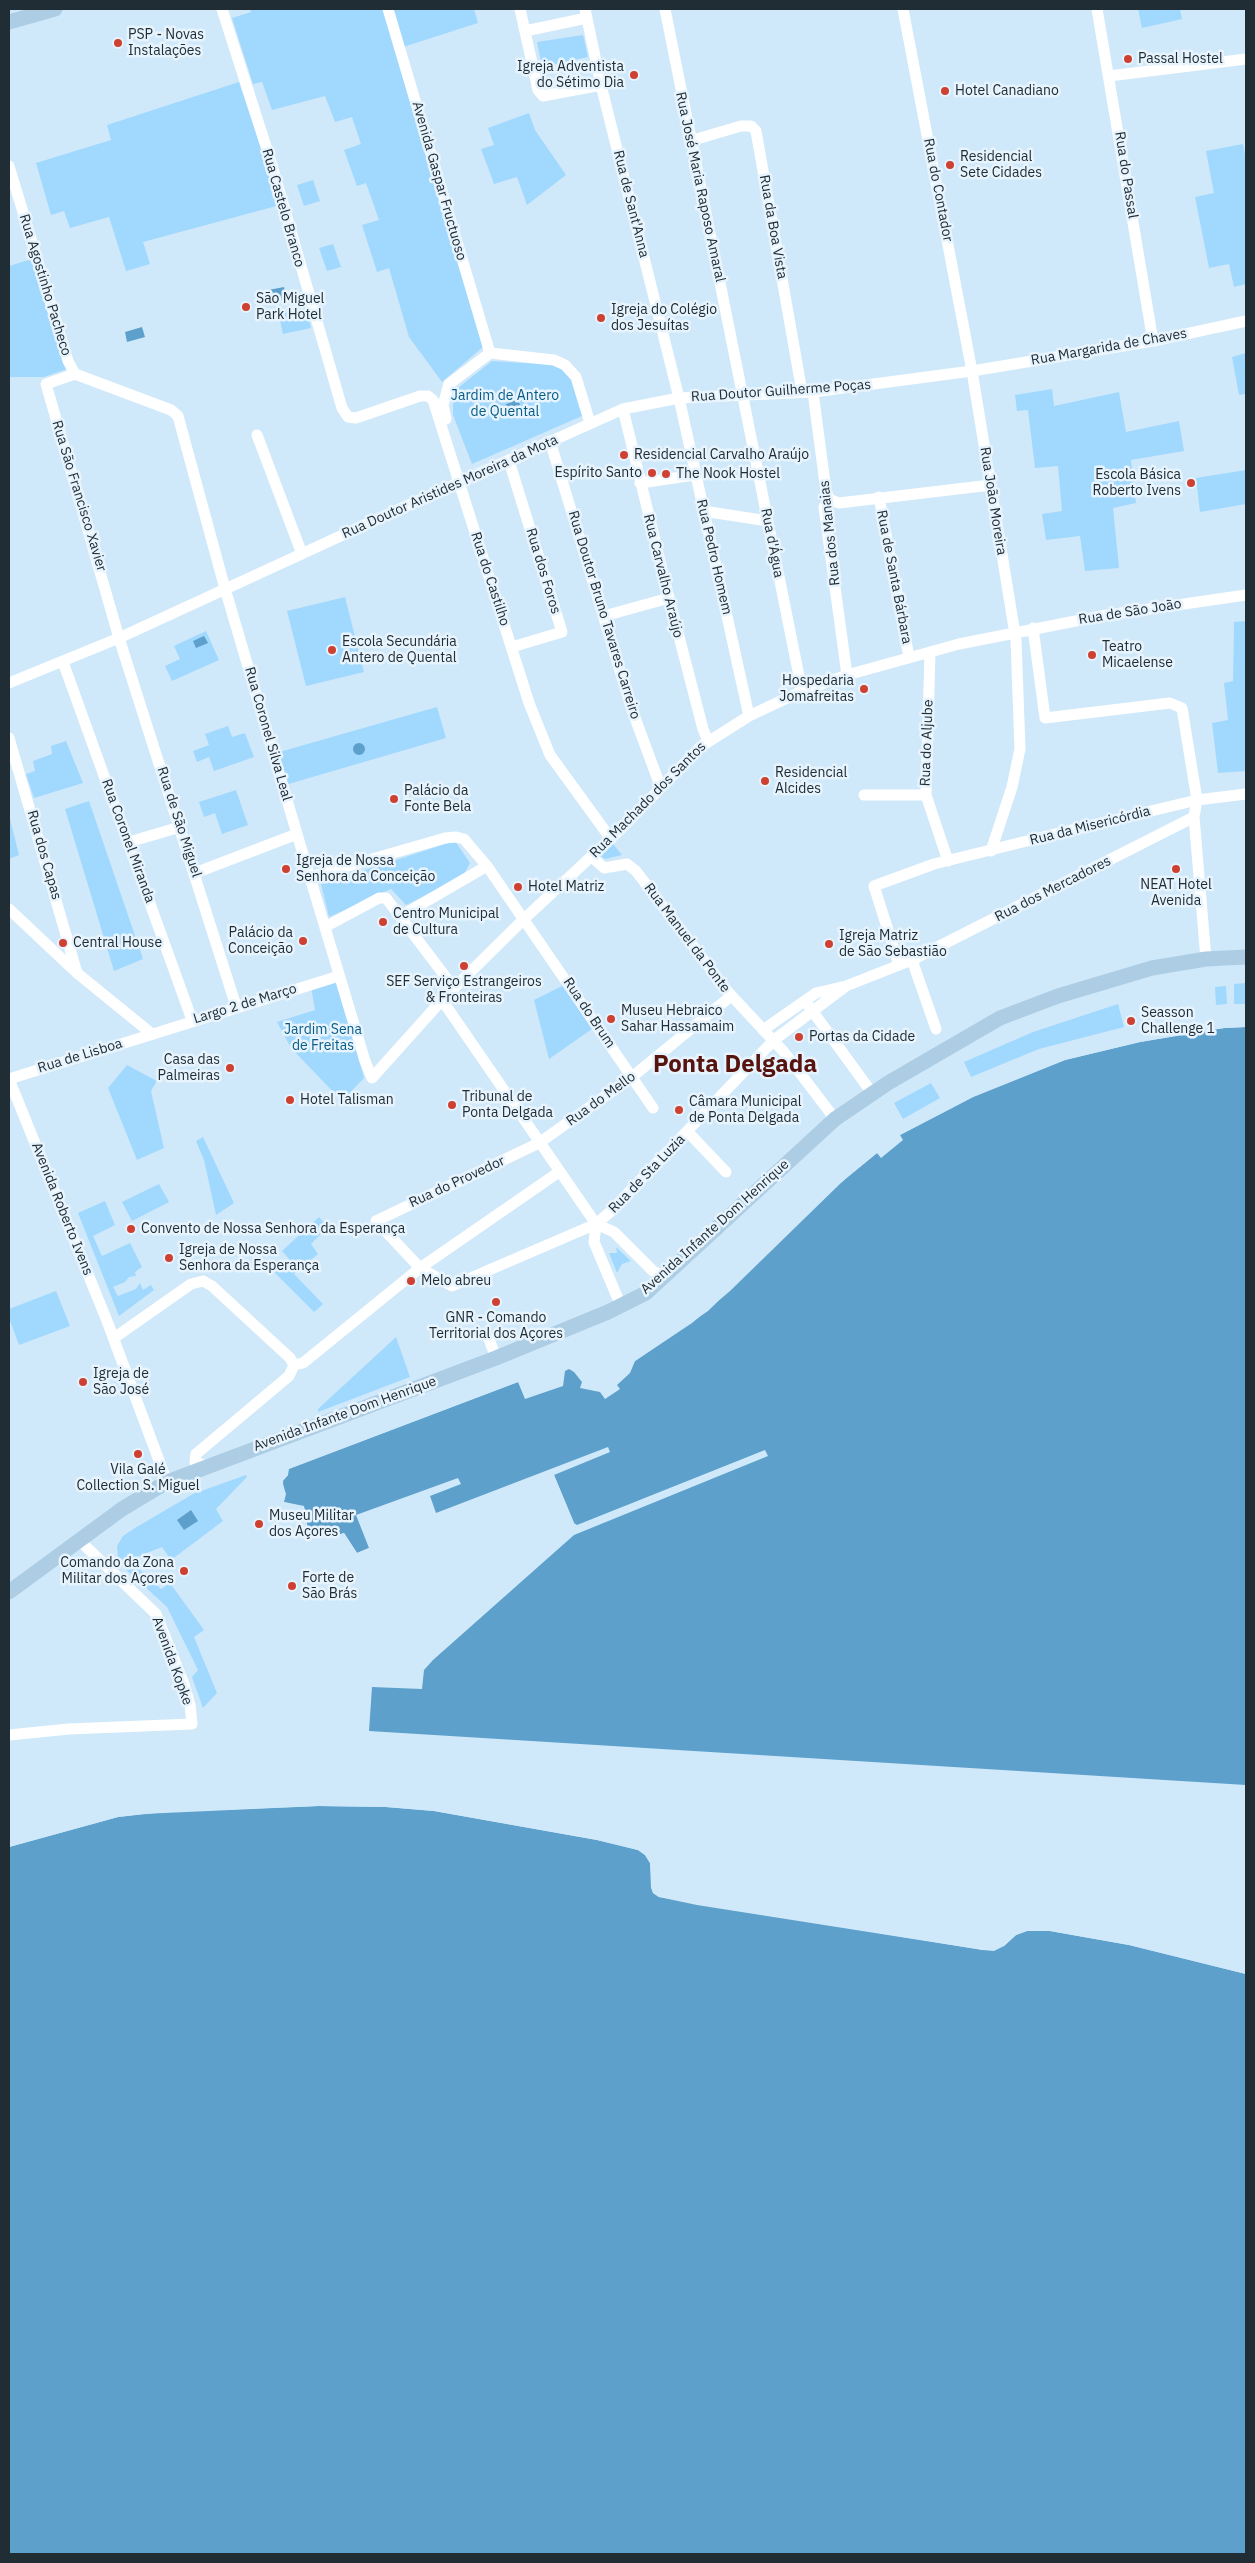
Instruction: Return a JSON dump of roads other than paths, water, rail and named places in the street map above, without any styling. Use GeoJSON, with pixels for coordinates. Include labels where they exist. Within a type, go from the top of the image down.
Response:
{"type":"FeatureCollection","features":[{"type":"Feature","properties":{"kind":"main road"},"geometry":{"type":"LineString","coordinates":[[9,22],[55,9]]}},
{"type":"Feature","properties":{"kind":"main road","name":"Avenida Infante Dom Henrique"},"geometry":{"type":"LineString","coordinates":[[9,1592],[122,1509],[167,1482],[496,1358],[621,1306],[646,1293],[835,1119],[872,1093],[942,1050],[1000,1018],[1058,996],[1152,968],[1206,959],[1246,956]]}},
{"type":"Feature","properties":{"kind":"street","name":"Rua Castelo Branco"},"geometry":{"type":"LineString","coordinates":[[222,9],[276,178],[342,408]]}},
{"type":"Feature","properties":{"kind":"street","name":"Avenida Gaspar Fructuoso"},"geometry":{"type":"LineString","coordinates":[[388,9],[490,353]]}},
{"type":"Feature","properties":{"kind":"street"},"geometry":{"type":"LineString","coordinates":[[520,9],[538,90],[544,96],[553,96],[601,85]]}},
{"type":"Feature","properties":{"kind":"street","name":"Rua José Maria Raposo Amaral"},"geometry":{"type":"LineString","coordinates":[[665,9],[741,395]]}},
{"type":"Feature","properties":{"kind":"street","name":"Rua do Contador"},"geometry":{"type":"LineString","coordinates":[[904,9],[972,371]]}},
{"type":"Feature","properties":{"kind":"street","name":"Rua do Passal"},"geometry":{"type":"LineString","coordinates":[[1097,9],[1153,341]]}},
{"type":"Feature","properties":{"kind":"street"},"geometry":{"type":"LineString","coordinates":[[525,31],[586,13]]}},
{"type":"Feature","properties":{"kind":"street","name":"Rua de Sant'Anna"},"geometry":{"type":"LineString","coordinates":[[586,13],[601,85],[679,398]]}},
{"type":"Feature","properties":{"kind":"street"},"geometry":{"type":"LineString","coordinates":[[1109,76],[1246,59]]}},
{"type":"Feature","properties":{"kind":"street","name":"Rua da Boa Vista"},"geometry":{"type":"LineString","coordinates":[[690,141],[741,126],[751,126],[756,131],[808,392]]}},
{"type":"Feature","properties":{"kind":"street","name":"Rua Agostinho Pacheco"},"geometry":{"type":"LineString","coordinates":[[9,166],[68,361],[75,374]]}},
{"type":"Feature","properties":{"kind":"street","name":"Rua Margarida de Chaves"},"geometry":{"type":"LineString","coordinates":[[972,371],[1153,341],[1246,321]]}},
{"type":"Feature","properties":{"kind":"street"},"geometry":{"type":"LineString","coordinates":[[463,482],[445,415],[445,395],[449,384],[490,353],[554,360],[565,365],[576,377],[590,422]]}},
{"type":"Feature","properties":{"kind":"street","name":"Rua Doutor Guilherme Poças"},"geometry":{"type":"LineString","coordinates":[[679,398],[808,392],[972,371]]}},
{"type":"Feature","properties":{"kind":"street","name":"Rua João Moreira"},"geometry":{"type":"LineString","coordinates":[[972,371],[1015,632],[1019,682],[1020,749],[1012,787],[987,852]]}},
{"type":"Feature","properties":{"kind":"street","name":"Rua São Francisco Xavier"},"geometry":{"type":"LineString","coordinates":[[75,374],[46,384],[104,579],[119,638]]}},
{"type":"Feature","properties":{"kind":"street","name":"Rua Coronel Silva Leal"},"geometry":{"type":"LineString","coordinates":[[75,374],[170,410],[178,416],[225,590],[339,976],[372,1078]]}},
{"type":"Feature","properties":{"kind":"street","name":"Rua dos Manaias"},"geometry":{"type":"LineString","coordinates":[[808,392],[829,499],[824,506],[847,675]]}},
{"type":"Feature","properties":{"kind":"street","name":"Rua d'Água"},"geometry":{"type":"LineString","coordinates":[[741,395],[802,691]]}},
{"type":"Feature","properties":{"kind":"street","name":"Rua do Castilho"},"geometry":{"type":"LineString","coordinates":[[342,408],[348,417],[356,418],[420,396],[428,396],[433,400],[463,482],[529,704],[550,755],[611,839]]}},
{"type":"Feature","properties":{"kind":"street","name":"Rua Doutor Aristides Moreira da Mota"},"geometry":{"type":"LineString","coordinates":[[9,683],[119,638],[509,461],[590,422],[623,409],[679,398]]}},
{"type":"Feature","properties":{"kind":"street","name":"Rua Pedro Homem"},"geometry":{"type":"LineString","coordinates":[[679,398],[749,716]]}},
{"type":"Feature","properties":{"kind":"street","name":"Rua Carvalho Araújo"},"geometry":{"type":"LineString","coordinates":[[623,409],[669,598],[703,729],[708,741]]}},
{"type":"Feature","properties":{"kind":"street"},"geometry":{"type":"LineString","coordinates":[[256,435],[302,554]]}},
{"type":"Feature","properties":{"kind":"street","name":"Rua Doutor Bruno Tavares Carreiro"},"geometry":{"type":"LineString","coordinates":[[550,441],[631,707],[661,788]]}},
{"type":"Feature","properties":{"kind":"street","name":"Rua dos Foros"},"geometry":{"type":"LineString","coordinates":[[509,461],[562,632],[512,647]]}},
{"type":"Feature","properties":{"kind":"street"},"geometry":{"type":"LineString","coordinates":[[640,483],[695,475]]}},
{"type":"Feature","properties":{"kind":"street"},"geometry":{"type":"LineString","coordinates":[[829,499],[839,503],[879,497],[991,486]]}},
{"type":"Feature","properties":{"kind":"street","name":"Rua de Santa Bárbara"},"geometry":{"type":"LineString","coordinates":[[879,497],[910,656]]}},
{"type":"Feature","properties":{"kind":"street"},"geometry":{"type":"LineString","coordinates":[[703,511],[768,521]]}},
{"type":"Feature","properties":{"kind":"street","name":"Rua de São João"},"geometry":{"type":"LineString","coordinates":[[1015,632],[1101,616],[1246,595]]}},
{"type":"Feature","properties":{"kind":"street"},"geometry":{"type":"LineString","coordinates":[[604,616],[669,598]]}},
{"type":"Feature","properties":{"kind":"street"},"geometry":{"type":"LineString","coordinates":[[1033,628],[1045,718],[1170,703],[1182,708],[1197,800],[1194,817],[1206,959]]}},
{"type":"Feature","properties":{"kind":"street","name":"Rua Machado dos Santos"},"geometry":{"type":"LineString","coordinates":[[372,1078],[442,1000],[524,919],[611,839],[708,741],[749,716],[802,691],[847,675],[910,656],[1015,632]]}},
{"type":"Feature","properties":{"kind":"street","name":"Rua de São Miguel"},"geometry":{"type":"LineString","coordinates":[[119,638],[236,1006]]}},
{"type":"Feature","properties":{"kind":"street","name":"Rua do Aljube"},"geometry":{"type":"LineString","coordinates":[[930,652],[926,795],[948,861]]}},
{"type":"Feature","properties":{"kind":"street","name":"Rua Coronel Miranda"},"geometry":{"type":"LineString","coordinates":[[64,662],[192,1020]]}},
{"type":"Feature","properties":{"kind":"street","name":"Rua dos Capas"},"geometry":{"type":"LineString","coordinates":[[9,738],[77,973]]}},
{"type":"Feature","properties":{"kind":"street","name":"Rua da Misericórdia"},"geometry":{"type":"LineString","coordinates":[[899,965],[874,886],[948,861],[1197,800],[1246,794]]}},
{"type":"Feature","properties":{"kind":"street"},"geometry":{"type":"LineString","coordinates":[[864,795],[926,795]]}},
{"type":"Feature","properties":{"kind":"street","name":"Rua dos Mercadores"},"geometry":{"type":"LineString","coordinates":[[846,986],[912,960],[1194,817]]}},
{"type":"Feature","properties":{"kind":"street"},"geometry":{"type":"LineString","coordinates":[[129,842],[180,827]]}},
{"type":"Feature","properties":{"kind":"street"},"geometry":{"type":"LineString","coordinates":[[195,873],[297,834]]}},
{"type":"Feature","properties":{"kind":"street","name":"Rua do Brum"},"geometry":{"type":"LineString","coordinates":[[310,877],[456,837],[470,844],[524,919],[653,1108]]}},
{"type":"Feature","properties":{"kind":"street","name":"Rua Manuel da Ponte"},"geometry":{"type":"LineString","coordinates":[[592,857],[604,868],[627,864],[636,871],[731,996],[774,1040],[835,1119]]}},
{"type":"Feature","properties":{"kind":"street"},"geometry":{"type":"LineString","coordinates":[[401,916],[487,866]]}},
{"type":"Feature","properties":{"kind":"street"},"geometry":{"type":"LineString","coordinates":[[325,927],[380,898],[386,898],[454,988]]}},
{"type":"Feature","properties":{"kind":"street"},"geometry":{"type":"LineString","coordinates":[[9,909],[77,973],[152,1034]]}},
{"type":"Feature","properties":{"kind":"street"},"geometry":{"type":"LineString","coordinates":[[912,960],[936,1029]]}},
{"type":"Feature","properties":{"kind":"street","name":"Largo 2 de Março"},"geometry":{"type":"LineString","coordinates":[[152,1034],[236,1006],[339,976]]}},
{"type":"Feature","properties":{"kind":"street"},"geometry":{"type":"LineString","coordinates":[[763,1030],[804,999],[816,993],[846,986]]}},
{"type":"Feature","properties":{"kind":"street","name":"Rua de Sta Luzia"},"geometry":{"type":"LineString","coordinates":[[596,1224],[688,1132],[774,1040],[811,1010],[846,986]]}},
{"type":"Feature","properties":{"kind":"street","name":"Rua do Mello"},"geometry":{"type":"LineString","coordinates":[[539,1143],[632,1077],[731,996]]}},
{"type":"Feature","properties":{"kind":"street"},"geometry":{"type":"LineString","coordinates":[[804,999],[872,1093]]}},
{"type":"Feature","properties":{"kind":"street"},"geometry":{"type":"LineString","coordinates":[[442,1000],[596,1224],[614,1232],[653,1271],[665,1276]]}},
{"type":"Feature","properties":{"kind":"street","name":"Rua de Lisboa"},"geometry":{"type":"LineString","coordinates":[[9,1079],[152,1034]]}},
{"type":"Feature","properties":{"kind":"street","name":"Avenida Roberto Ivens"},"geometry":{"type":"LineString","coordinates":[[9,1079],[114,1338],[167,1482]]}},
{"type":"Feature","properties":{"kind":"street"},"geometry":{"type":"LineString","coordinates":[[688,1132],[726,1172]]}},
{"type":"Feature","properties":{"kind":"street","name":"Rua do Provedor"},"geometry":{"type":"LineString","coordinates":[[420,1268],[376,1221],[539,1143]]}},
{"type":"Feature","properties":{"kind":"street"},"geometry":{"type":"LineString","coordinates":[[294,1365],[303,1363],[420,1268],[559,1172]]}},
{"type":"Feature","properties":{"kind":"street"},"geometry":{"type":"LineString","coordinates":[[420,1268],[452,1286],[596,1224]]}},
{"type":"Feature","properties":{"kind":"street"},"geometry":{"type":"LineString","coordinates":[[596,1224],[594,1242],[621,1306]]}},
{"type":"Feature","properties":{"kind":"street"},"geometry":{"type":"LineString","coordinates":[[114,1338],[191,1284],[203,1281],[212,1286],[284,1352],[294,1365]]}},
{"type":"Feature","properties":{"kind":"street"},"geometry":{"type":"LineString","coordinates":[[489,1339],[496,1358]]}},
{"type":"Feature","properties":{"kind":"street"},"geometry":{"type":"LineString","coordinates":[[206,1466],[197,1464],[194,1459],[196,1454],[289,1376],[294,1365]]}},
{"type":"Feature","properties":{"kind":"street","name":"Avenida Kopke"},"geometry":{"type":"LineString","coordinates":[[9,1735],[68,1729],[192,1724],[190,1705],[184,1684],[156,1614],[79,1540]]}},
{"type":"Feature","properties":{"kind":"place","name":"PSP - Novas Instalações"},"geometry":{"type":"Point","coordinates":[118,43]}},
{"type":"Feature","properties":{"kind":"place","name":"Passal Hostel"},"geometry":{"type":"Point","coordinates":[1128,59]}},
{"type":"Feature","properties":{"kind":"place","name":"Igreja Adventista do Sétimo Dia"},"geometry":{"type":"Point","coordinates":[634,75]}},
{"type":"Feature","properties":{"kind":"place","name":"Hotel Canadiano"},"geometry":{"type":"Point","coordinates":[945,91]}},
{"type":"Feature","properties":{"kind":"place","name":"Residencial Sete Cidades"},"geometry":{"type":"Point","coordinates":[950,165]}},
{"type":"Feature","properties":{"kind":"place","name":"São Miguel Park Hotel"},"geometry":{"type":"Point","coordinates":[246,307]}},
{"type":"Feature","properties":{"kind":"place","name":"Igreja do Colégio dos Jesuítas"},"geometry":{"type":"Point","coordinates":[601,318]}},
{"type":"Feature","properties":{"kind":"place","name":"Residencial Carvalho Araújo"},"geometry":{"type":"Point","coordinates":[624,455]}},
{"type":"Feature","properties":{"kind":"place","name":"Espírito Santo"},"geometry":{"type":"Point","coordinates":[652,473]}},
{"type":"Feature","properties":{"kind":"place","name":"The Nook Hostel"},"geometry":{"type":"Point","coordinates":[666,474]}},
{"type":"Feature","properties":{"kind":"place","name":"Escola Básica Roberto Ivens"},"geometry":{"type":"Point","coordinates":[1191,483]}},
{"type":"Feature","properties":{"kind":"place","name":"Escola Secundária Antero de Quental"},"geometry":{"type":"Point","coordinates":[332,650]}},
{"type":"Feature","properties":{"kind":"place","name":"Teatro Micaelense"},"geometry":{"type":"Point","coordinates":[1092,655]}},
{"type":"Feature","properties":{"kind":"place","name":"Hospedaria Jomafreitas"},"geometry":{"type":"Point","coordinates":[864,689]}},
{"type":"Feature","properties":{"kind":"place","name":"Residencial Alcides"},"geometry":{"type":"Point","coordinates":[765,781]}},
{"type":"Feature","properties":{"kind":"place","name":"Palácio da Fonte Bela"},"geometry":{"type":"Point","coordinates":[394,799]}},
{"type":"Feature","properties":{"kind":"place","name":"Igreja de Nossa Senhora da Conceição"},"geometry":{"type":"Point","coordinates":[286,869]}},
{"type":"Feature","properties":{"kind":"place","name":"NEAT Hotel Avenida"},"geometry":{"type":"Point","coordinates":[1176,869]}},
{"type":"Feature","properties":{"kind":"place","name":"Hotel Matriz"},"geometry":{"type":"Point","coordinates":[518,887]}},
{"type":"Feature","properties":{"kind":"place","name":"Centro Municipal de Cultura"},"geometry":{"type":"Point","coordinates":[383,922]}},
{"type":"Feature","properties":{"kind":"place","name":"Palácio da Conceição"},"geometry":{"type":"Point","coordinates":[303,941]}},
{"type":"Feature","properties":{"kind":"place","name":"Central House"},"geometry":{"type":"Point","coordinates":[63,943]}},
{"type":"Feature","properties":{"kind":"place","name":"Igreja Matriz de São Sebastião"},"geometry":{"type":"Point","coordinates":[829,944]}},
{"type":"Feature","properties":{"kind":"place","name":"SEF Serviço Estrangeiros & Fronteiras"},"geometry":{"type":"Point","coordinates":[464,966]}},
{"type":"Feature","properties":{"kind":"place","name":"Museu Hebraico Sahar Hassamaim"},"geometry":{"type":"Point","coordinates":[611,1019]}},
{"type":"Feature","properties":{"kind":"place","name":"Seasson Challenge 1"},"geometry":{"type":"Point","coordinates":[1131,1021]}},
{"type":"Feature","properties":{"kind":"place","name":"Portas da Cidade"},"geometry":{"type":"Point","coordinates":[799,1037]}},
{"type":"Feature","properties":{"kind":"place","name":"Casa das Palmeiras"},"geometry":{"type":"Point","coordinates":[230,1068]}},
{"type":"Feature","properties":{"kind":"place","name":"Hotel Talisman"},"geometry":{"type":"Point","coordinates":[290,1100]}},
{"type":"Feature","properties":{"kind":"place","name":"Tribunal de Ponta Delgada"},"geometry":{"type":"Point","coordinates":[452,1105]}},
{"type":"Feature","properties":{"kind":"place","name":"Câmara Municipal de Ponta Delgada"},"geometry":{"type":"Point","coordinates":[679,1110]}},
{"type":"Feature","properties":{"kind":"place","name":"Convento de Nossa Senhora da Esperança"},"geometry":{"type":"Point","coordinates":[131,1229]}},
{"type":"Feature","properties":{"kind":"place","name":"Igreja de Nossa Senhora da Esperança"},"geometry":{"type":"Point","coordinates":[169,1258]}},
{"type":"Feature","properties":{"kind":"place","name":"Melo abreu"},"geometry":{"type":"Point","coordinates":[411,1281]}},
{"type":"Feature","properties":{"kind":"place","name":"GNR - Comando Territorial dos Açores"},"geometry":{"type":"Point","coordinates":[496,1302]}},
{"type":"Feature","properties":{"kind":"place","name":"Igreja de São José"},"geometry":{"type":"Point","coordinates":[83,1382]}},
{"type":"Feature","properties":{"kind":"place","name":"Vila Galé Collection S. Miguel"},"geometry":{"type":"Point","coordinates":[138,1454]}},
{"type":"Feature","properties":{"kind":"place","name":"Museu Militar dos Açores"},"geometry":{"type":"Point","coordinates":[259,1524]}},
{"type":"Feature","properties":{"kind":"place","name":"Comando da Zona Militar dos Açores"},"geometry":{"type":"Point","coordinates":[184,1571]}},
{"type":"Feature","properties":{"kind":"place","name":"Forte de São Brás"},"geometry":{"type":"Point","coordinates":[292,1586]}},
{"type":"Feature","properties":{"kind":"district","name":"Ponta Delgada"},"geometry":{"type":"Point","coordinates":[735,1065]}},
{"type":"Feature","properties":{"kind":"park label","name":"Jardim de Antero de Quental"},"geometry":{"type":"Point","coordinates":[505,404]}},
{"type":"Feature","properties":{"kind":"park label","name":"Jardim Sena de Freitas"},"geometry":{"type":"Point","coordinates":[323,1038]}}]}
